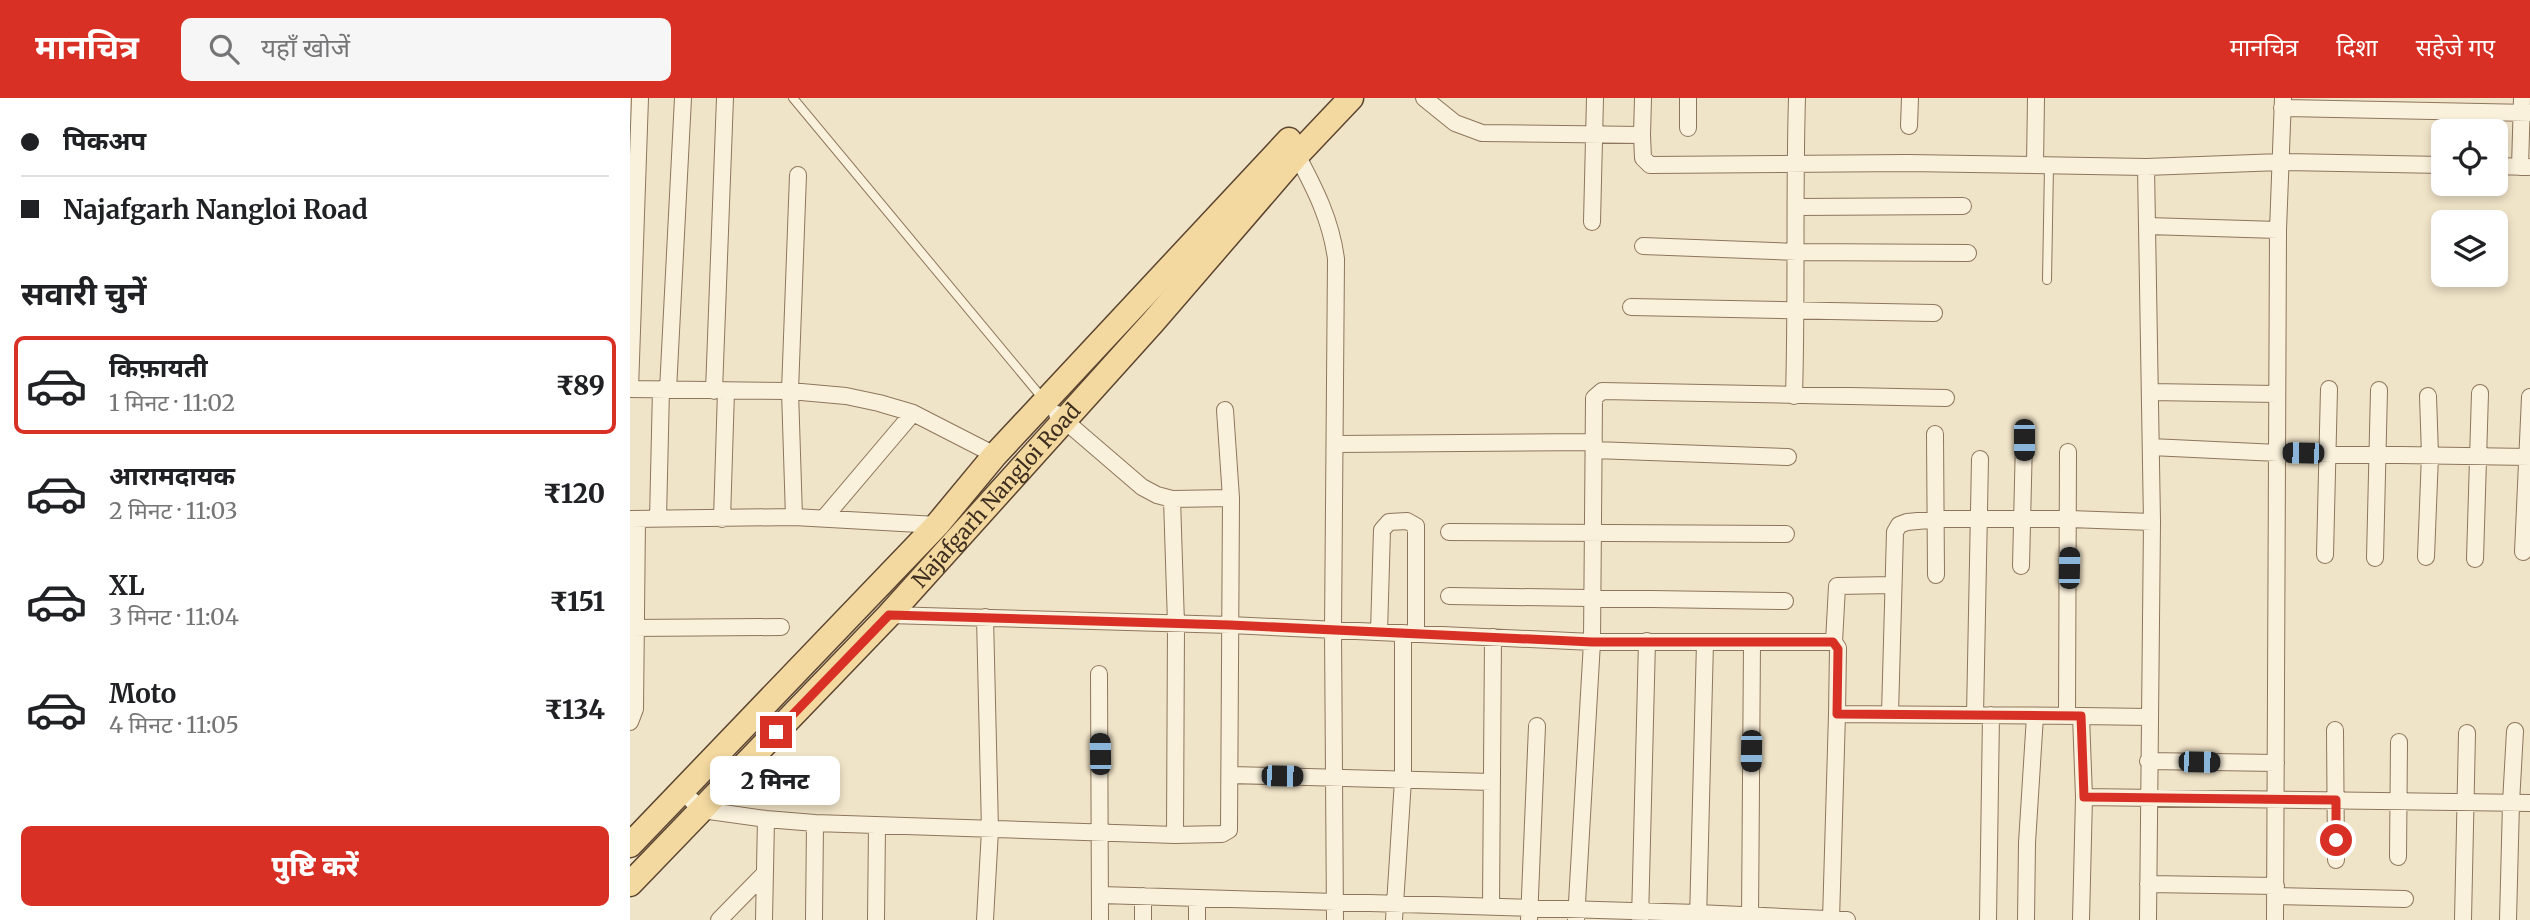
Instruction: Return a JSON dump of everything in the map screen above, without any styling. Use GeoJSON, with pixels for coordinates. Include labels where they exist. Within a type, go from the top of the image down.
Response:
{"type":"FeatureCollection","features":[{"type":"Feature","properties":{"kind":"main road","name":"Najafgarh Nangloi Road"},"geometry":{"type":"LineString","coordinates":[[630,845],[937,525],[995,454],[1328,98]]}},
{"type":"Feature","properties":{"kind":"main road","name":"Najafgarh Nangloi Road"},"geometry":{"type":"LineString","coordinates":[[630,884],[889,615],[1153,322],[1297,155],[1351,98]]}},
{"type":"Feature","properties":{"kind":"street"},"geometry":{"type":"LineString","coordinates":[[640,98],[634,143],[630,388],[790,391],[846,396],[912,413],[995,454]]}},
{"type":"Feature","properties":{"kind":"street"},"geometry":{"type":"LineString","coordinates":[[658,519],[683,98]]}},
{"type":"Feature","properties":{"kind":"street"},"geometry":{"type":"LineString","coordinates":[[722,519],[720,391],[725,98]]}},
{"type":"Feature","properties":{"kind":"street"},"geometry":{"type":"LineString","coordinates":[[1423,98],[1455,122],[1482,134],[1642,135]]}},
{"type":"Feature","properties":{"kind":"street"},"geometry":{"type":"LineString","coordinates":[[1592,222],[1595,98]]}},
{"type":"Feature","properties":{"kind":"street"},"geometry":{"type":"LineString","coordinates":[[1643,98],[1643,158],[1650,165],[1795,163],[2146,167],[2281,162],[2431,165]]}},
{"type":"Feature","properties":{"kind":"street"},"geometry":{"type":"LineString","coordinates":[[1688,98],[1688,128]]}},
{"type":"Feature","properties":{"kind":"street"},"geometry":{"type":"LineString","coordinates":[[1794,396],[1797,309],[1797,98]]}},
{"type":"Feature","properties":{"kind":"street"},"geometry":{"type":"LineString","coordinates":[[1909,126],[1910,98]]}},
{"type":"Feature","properties":{"kind":"street"},"geometry":{"type":"LineString","coordinates":[[2036,98],[2042,165]]}},
{"type":"Feature","properties":{"kind":"street"},"geometry":{"type":"LineString","coordinates":[[2276,920],[2277,230],[2283,103],[2525,108],[2525,167]]}},
{"type":"Feature","properties":{"kind":"street"},"geometry":{"type":"LineString","coordinates":[[1297,155],[1324,207],[1335,246],[1335,920]]}},
{"type":"Feature","properties":{"kind":"street"},"geometry":{"type":"LineString","coordinates":[[2146,167],[2152,522],[2147,797],[2148,920]]}},
{"type":"Feature","properties":{"kind":"street"},"geometry":{"type":"LineString","coordinates":[[794,517],[790,391],[799,175]]}},
{"type":"Feature","properties":{"kind":"street"},"geometry":{"type":"LineString","coordinates":[[1796,207],[1963,206]]}},
{"type":"Feature","properties":{"kind":"street"},"geometry":{"type":"LineString","coordinates":[[2148,226],[2277,230]]}},
{"type":"Feature","properties":{"kind":"street"},"geometry":{"type":"LineString","coordinates":[[1643,246],[1797,252],[1968,253]]}},
{"type":"Feature","properties":{"kind":"street"},"geometry":{"type":"LineString","coordinates":[[1631,307],[1934,313]]}},
{"type":"Feature","properties":{"kind":"street"},"geometry":{"type":"LineString","coordinates":[[2325,555],[2329,389]]}},
{"type":"Feature","properties":{"kind":"street"},"geometry":{"type":"LineString","coordinates":[[2375,558],[2379,390]]}},
{"type":"Feature","properties":{"kind":"street"},"geometry":{"type":"LineString","coordinates":[[1576,914],[1592,642],[1594,398],[1602,391],[1946,398]]}},
{"type":"Feature","properties":{"kind":"street"},"geometry":{"type":"LineString","coordinates":[[2150,392],[2277,394]]}},
{"type":"Feature","properties":{"kind":"street"},"geometry":{"type":"LineString","coordinates":[[2474,559],[2480,393]]}},
{"type":"Feature","properties":{"kind":"street"},"geometry":{"type":"LineString","coordinates":[[2426,557],[2430,455],[2428,396]]}},
{"type":"Feature","properties":{"kind":"street"},"geometry":{"type":"LineString","coordinates":[[2523,552],[2530,397]]}},
{"type":"Feature","properties":{"kind":"street"},"geometry":{"type":"LineString","coordinates":[[1045,401],[1064,421],[1142,487],[1157,495],[1172,499],[1231,498]]}},
{"type":"Feature","properties":{"kind":"street"},"geometry":{"type":"LineString","coordinates":[[682,791],[702,810],[815,823],[1101,834],[1222,834],[1229,830],[1231,498],[1224,410]]}},
{"type":"Feature","properties":{"kind":"street"},"geometry":{"type":"LineString","coordinates":[[824,518],[912,413]]}},
{"type":"Feature","properties":{"kind":"street"},"geometry":{"type":"LineString","coordinates":[[1935,434],[1936,575]]}},
{"type":"Feature","properties":{"kind":"street"},"geometry":{"type":"LineString","coordinates":[[2021,566],[2024,440]]}},
{"type":"Feature","properties":{"kind":"street"},"geometry":{"type":"LineString","coordinates":[[1336,444],[1594,446],[1788,457]]}},
{"type":"Feature","properties":{"kind":"street"},"geometry":{"type":"LineString","coordinates":[[2151,447],[2278,453],[2529,457]]}},
{"type":"Feature","properties":{"kind":"street"},"geometry":{"type":"LineString","coordinates":[[2068,452],[2074,716],[2084,797],[2081,920]]}},
{"type":"Feature","properties":{"kind":"street"},"geometry":{"type":"LineString","coordinates":[[1980,458],[1978,519],[1988,920]]}},
{"type":"Feature","properties":{"kind":"street"},"geometry":{"type":"LineString","coordinates":[[1172,499],[1177,624],[1175,835]]}},
{"type":"Feature","properties":{"kind":"street"},"geometry":{"type":"LineString","coordinates":[[630,722],[635,709],[633,519],[794,517],[937,525]]}},
{"type":"Feature","properties":{"kind":"street"},"geometry":{"type":"LineString","coordinates":[[1890,715],[1895,532],[1899,525],[1935,519],[2152,522]]}},
{"type":"Feature","properties":{"kind":"street"},"geometry":{"type":"LineString","coordinates":[[1379,632],[1382,530],[1389,522],[1407,521],[1416,526],[1395,912]]}},
{"type":"Feature","properties":{"kind":"street"},"geometry":{"type":"LineString","coordinates":[[1449,532],[1786,534]]}},
{"type":"Feature","properties":{"kind":"street"},"geometry":{"type":"LineString","coordinates":[[1101,895],[1334,902],[1395,912],[1453,913],[1491,907],[1530,914],[1837,920],[1838,649],[1833,642],[1837,586],[1893,585]]}},
{"type":"Feature","properties":{"kind":"street"},"geometry":{"type":"LineString","coordinates":[[1449,596],[1785,601]]}},
{"type":"Feature","properties":{"kind":"street"},"geometry":{"type":"LineString","coordinates":[[889,615],[1230,625],[1592,642],[1833,642]]}},
{"type":"Feature","properties":{"kind":"street"},"geometry":{"type":"LineString","coordinates":[[985,617],[990,830],[985,920]]}},
{"type":"Feature","properties":{"kind":"street"},"geometry":{"type":"LineString","coordinates":[[633,628],[782,626]]}},
{"type":"Feature","properties":{"kind":"street"},"geometry":{"type":"LineString","coordinates":[[1491,907],[1493,637]]}},
{"type":"Feature","properties":{"kind":"street"},"geometry":{"type":"LineString","coordinates":[[1640,916],[1647,641]]}},
{"type":"Feature","properties":{"kind":"street"},"geometry":{"type":"LineString","coordinates":[[1698,916],[1705,642]]}},
{"type":"Feature","properties":{"kind":"street"},"geometry":{"type":"LineString","coordinates":[[1750,918],[1752,642]]}},
{"type":"Feature","properties":{"kind":"street"},"geometry":{"type":"LineString","coordinates":[[1099,674],[1100,920]]}},
{"type":"Feature","properties":{"kind":"street"},"geometry":{"type":"LineString","coordinates":[[1837,714],[2149,717]]}},
{"type":"Feature","properties":{"kind":"street"},"geometry":{"type":"LineString","coordinates":[[2026,920],[2026,853],[2035,716]]}},
{"type":"Feature","properties":{"kind":"street"},"geometry":{"type":"LineString","coordinates":[[1530,914],[1537,726]]}},
{"type":"Feature","properties":{"kind":"street"},"geometry":{"type":"LineString","coordinates":[[2335,730],[2336,860]]}},
{"type":"Feature","properties":{"kind":"street"},"geometry":{"type":"LineString","coordinates":[[2508,920],[2515,731]]}},
{"type":"Feature","properties":{"kind":"street"},"geometry":{"type":"LineString","coordinates":[[2463,920],[2467,802],[2466,733]]}},
{"type":"Feature","properties":{"kind":"street"},"geometry":{"type":"LineString","coordinates":[[2398,857],[2399,742]]}},
{"type":"Feature","properties":{"kind":"street"},"geometry":{"type":"LineString","coordinates":[[2148,761],[2276,763]]}},
{"type":"Feature","properties":{"kind":"street"},"geometry":{"type":"LineString","coordinates":[[1230,775],[1492,782]]}},
{"type":"Feature","properties":{"kind":"street"},"geometry":{"type":"LineString","coordinates":[[2084,797],[2530,803]]}},
{"type":"Feature","properties":{"kind":"street"},"geometry":{"type":"LineString","coordinates":[[764,920],[766,819]]}},
{"type":"Feature","properties":{"kind":"street"},"geometry":{"type":"LineString","coordinates":[[814,920],[815,823]]}},
{"type":"Feature","properties":{"kind":"street"},"geometry":{"type":"LineString","coordinates":[[876,920],[877,826]]}},
{"type":"Feature","properties":{"kind":"street"},"geometry":{"type":"LineString","coordinates":[[719,920],[765,873]]}},
{"type":"Feature","properties":{"kind":"street"},"geometry":{"type":"LineString","coordinates":[[2148,884],[2406,899]]}},
{"type":"Feature","properties":{"kind":"street"},"geometry":{"type":"LineString","coordinates":[[1143,896],[1143,920]]}},
{"type":"Feature","properties":{"kind":"street"},"geometry":{"type":"LineString","coordinates":[[1197,898],[1197,920]]}},
{"type":"Feature","properties":{"kind":"lane"},"geometry":{"type":"LineString","coordinates":[[793,98],[1045,401]]}},
{"type":"Feature","properties":{"kind":"lane"},"geometry":{"type":"LineString","coordinates":[[2042,165],[2047,280]]}},
{"type":"Feature","properties":{"kind":"route"},"geometry":{"type":"LineString","coordinates":[[776,732],[889,615],[1230,625],[1592,642],[1833,642],[1838,649],[1837,714],[2081,716],[2084,797],[2336,800],[2336,840]]}}]}
